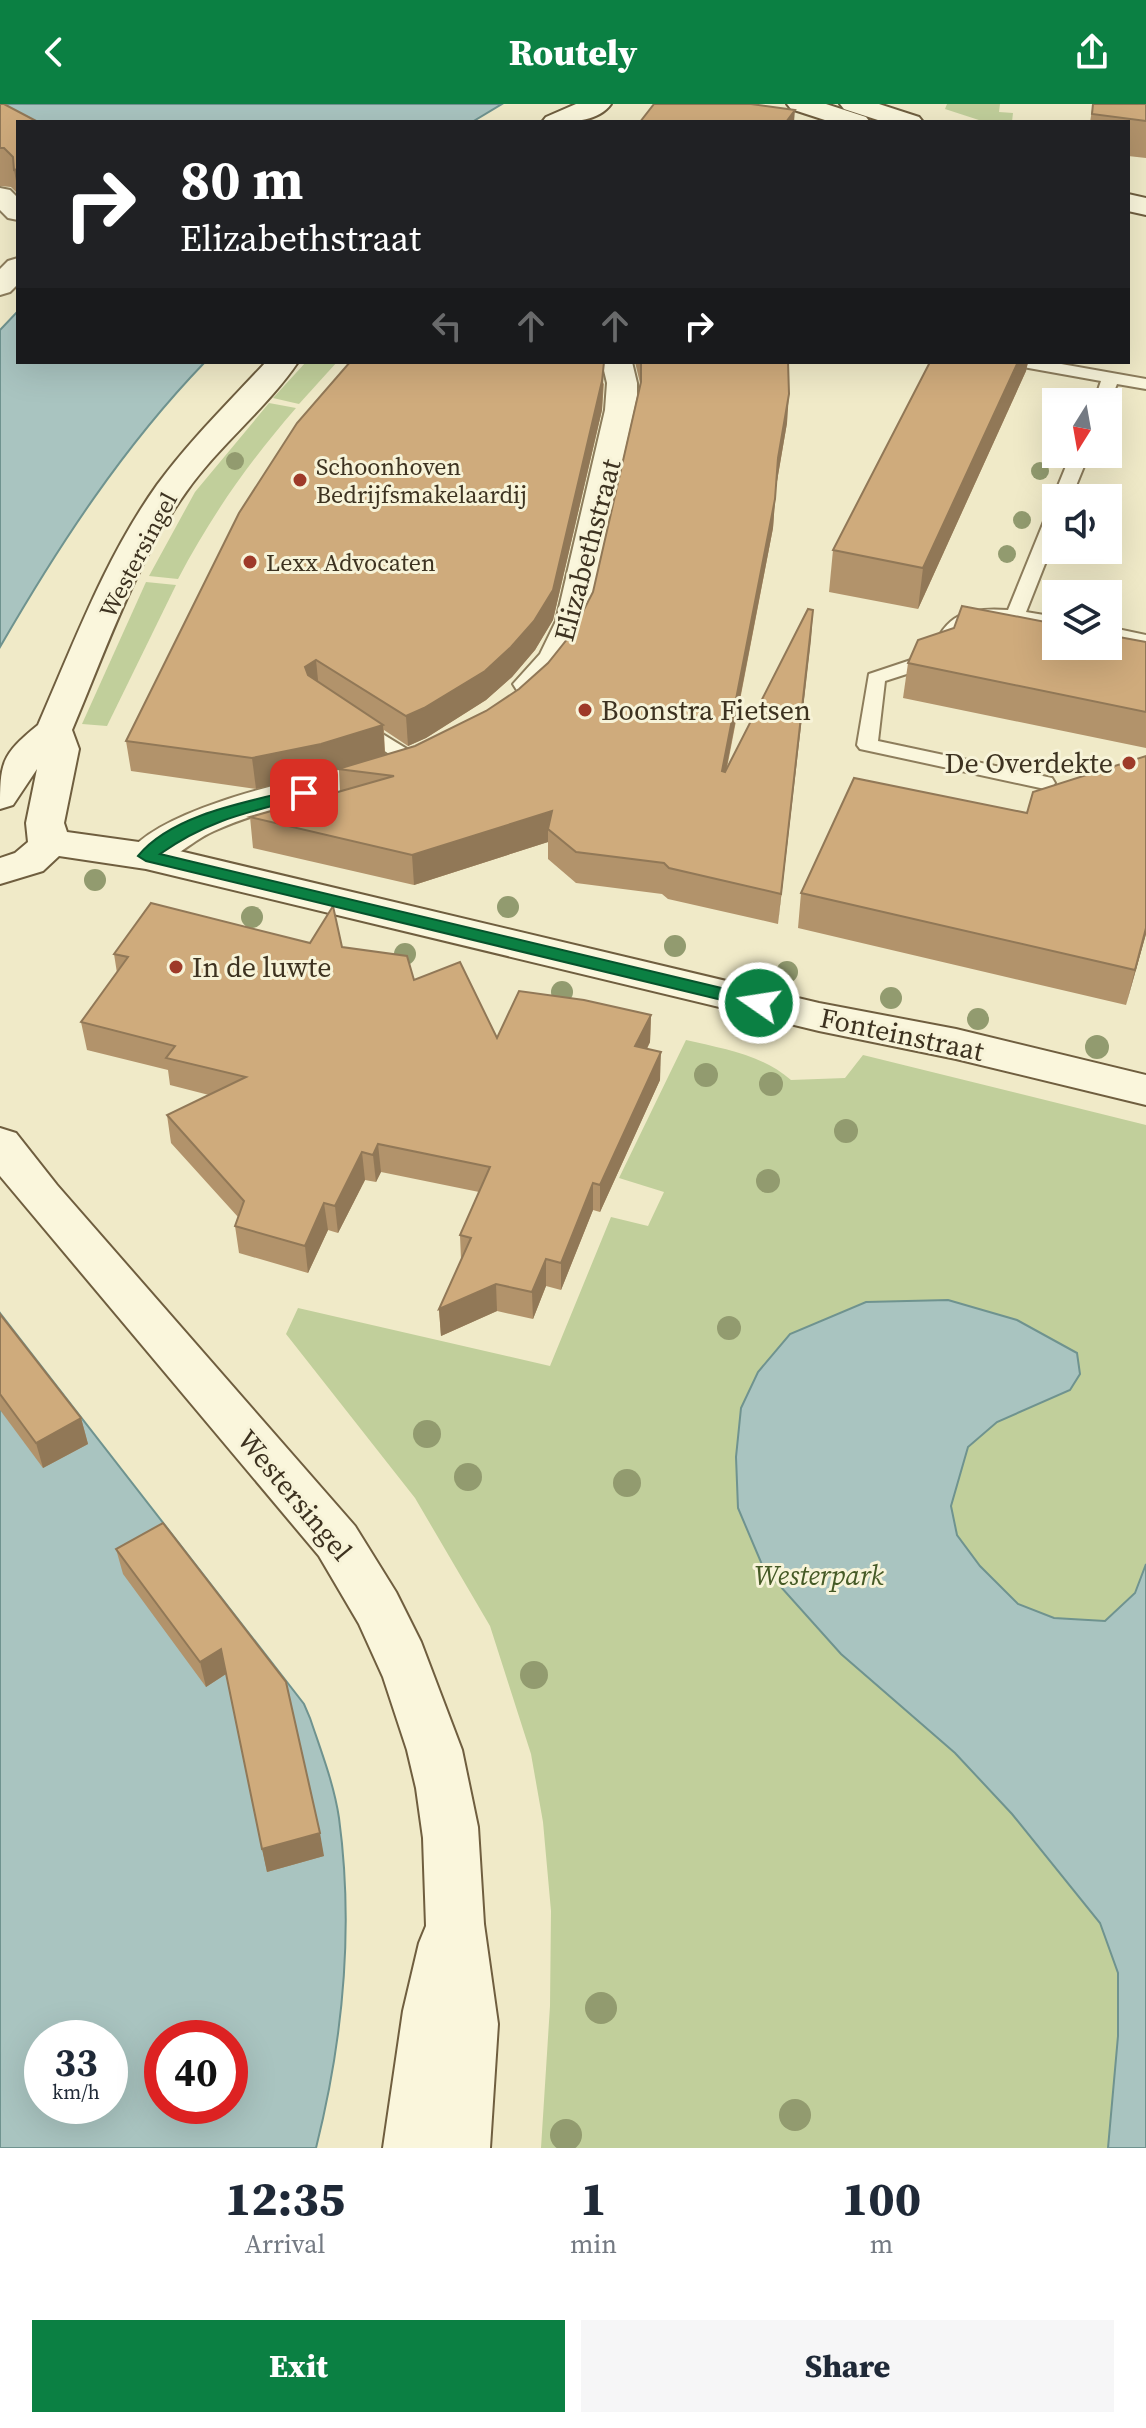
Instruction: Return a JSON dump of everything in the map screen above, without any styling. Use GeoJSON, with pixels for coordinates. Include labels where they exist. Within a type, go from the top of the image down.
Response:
{"type":"FeatureCollection","features":[{"type":"Feature","properties":{"kind":"main road"},"geometry":{"type":"LineString","coordinates":[[543,120],[564,104]]}},
{"type":"Feature","properties":{"kind":"main road"},"geometry":{"type":"LineString","coordinates":[[560,120],[598,104]]}},
{"type":"Feature","properties":{"kind":"main road"},"geometry":{"type":"LineString","coordinates":[[800,104],[851,120]]}},
{"type":"Feature","properties":{"kind":"main road"},"geometry":{"type":"LineString","coordinates":[[853,104],[904,120]]}},
{"type":"Feature","properties":{"kind":"main road"},"geometry":{"type":"LineString","coordinates":[[0,196],[16,210]]}},
{"type":"Feature","properties":{"kind":"main road"},"geometry":{"type":"LineString","coordinates":[[0,286],[16,269]]}},
{"type":"Feature","properties":{"kind":"main road","name":"Westersingel"},"geometry":{"type":"LineString","coordinates":[[0,797],[32,748],[54,730],[156,513],[198,455],[281,364]]}},
{"type":"Feature","properties":{"kind":"main road","name":"Elizabethstraat"},"geometry":{"type":"LineString","coordinates":[[511,702],[556,658],[573,621],[621,410],[622,383],[617,364]]}},
{"type":"Feature","properties":{"kind":"main road","name":"Westersingel"},"geometry":{"type":"LineString","coordinates":[[23,859],[60,749],[54,730]]}},
{"type":"Feature","properties":{"kind":"main road"},"geometry":{"type":"LineString","coordinates":[[161,846],[232,810],[333,786],[413,761],[447,745]]}},
{"type":"Feature","properties":{"kind":"main road"},"geometry":{"type":"LineString","coordinates":[[0,811],[24,812],[23,859]]}},
{"type":"Feature","properties":{"kind":"main road","name":"Fonteinstraat"},"geometry":{"type":"LineString","coordinates":[[23,859],[161,846],[819,1017],[956,1044],[1146,1090]]}},
{"type":"Feature","properties":{"kind":"main road","name":"Westersingel"},"geometry":{"type":"LineString","coordinates":[[0,1144],[41,1197],[337,1541],[371,1592],[406,1661],[441,1775],[450,1828],[454,1913],[468,2011],[459,2148]]}},
{"type":"Feature","properties":{"kind":"main road","name":"Westersingel"},"geometry":{"type":"LineString","coordinates":[[414,2148],[433,2011],[454,1913]]}},
{"type":"Feature","properties":{"kind":"lane"},"geometry":{"type":"LineString","coordinates":[[1034,364],[1146,384]]}},
{"type":"Feature","properties":{"kind":"lane"},"geometry":{"type":"LineString","coordinates":[[1107,388],[1111,378]]}},
{"type":"Feature","properties":{"kind":"lane"},"geometry":{"type":"LineString","coordinates":[[1015,615],[1042,548]]}},
{"type":"Feature","properties":{"kind":"lane"},"geometry":{"type":"LineString","coordinates":[[1042,620],[1015,615],[968,619],[952,628],[940,657],[876,678],[867,745],[1045,783]]}},
{"type":"Feature","properties":{"kind":"lane"},"geometry":{"type":"LineString","coordinates":[[1122,636],[1146,641]]}},
{"type":"Feature","properties":{"kind":"lane"},"geometry":{"type":"LineString","coordinates":[[343,714],[413,761]]}},
{"type":"Feature","properties":{"kind":"green space"},"geometry":{"type":"Polygon","coordinates":[[[947,104],[1000,104],[999,112],[1013,113],[1012,120],[979,120],[945,109],[947,104]]]}},
{"type":"Feature","properties":{"kind":"green space"},"geometry":{"type":"Polygon","coordinates":[[[304,364],[335,364],[299,404],[273,398],[304,364]]]}},
{"type":"Feature","properties":{"kind":"green space"},"geometry":{"type":"Polygon","coordinates":[[[269,403],[296,408],[232,490],[178,579],[149,576],[195,492],[269,403]]]}},
{"type":"Feature","properties":{"kind":"green space"},"geometry":{"type":"Polygon","coordinates":[[[146,582],[176,585],[107,726],[82,724],[146,582]]]}},
{"type":"Feature","properties":{"kind":"green space","name":"Westerpark"},"geometry":{"type":"Polygon","coordinates":[[[686,1040],[755,1058],[791,1080],[845,1078],[863,1055],[1146,1125],[1146,2148],[541,2148],[550,2006],[551,1911],[543,1822],[531,1754],[490,1626],[415,1498],[286,1334],[298,1308],[550,1366],[611,1217],[648,1226],[664,1192],[619,1178],[686,1040]]]}},
{"type":"Feature","properties":{"kind":"water"},"geometry":{"type":"Polygon","coordinates":[[[0,104],[502,104],[475,120],[16,120],[0,104]]]}},
{"type":"Feature","properties":{"kind":"water"},"geometry":{"type":"Polygon","coordinates":[[[16,313],[16,364],[203,364],[147,428],[94,498],[45,571],[0,647],[0,330],[16,313]]]}},
{"type":"Feature","properties":{"kind":"water"},"geometry":{"type":"Polygon","coordinates":[[[948,1300],[1017,1320],[1077,1353],[1080,1374],[1070,1390],[997,1422],[968,1447],[951,1506],[957,1535],[980,1566],[1018,1604],[1054,1618],[1105,1621],[1135,1593],[1146,1564],[1146,2148],[1108,2148],[1118,2036],[1118,1973],[1100,1923],[1012,1814],[955,1753],[841,1654],[763,1567],[738,1508],[736,1457],[741,1408],[758,1372],[790,1334],[866,1302],[948,1300]]]}},
{"type":"Feature","properties":{"kind":"water"},"geometry":{"type":"Polygon","coordinates":[[[0,1313],[304,1704],[310,1718],[337,1805],[346,1901],[339,2025],[316,2148],[0,2148],[0,1313]]]}},
{"type":"Feature","properties":{"kind":"building"},"geometry":{"type":"Polygon","coordinates":[[[0,104],[34,120],[16,120],[16,170],[13,157],[0,148],[0,104]]]}},
{"type":"Feature","properties":{"kind":"building"},"geometry":{"type":"Polygon","coordinates":[[[654,104],[751,104],[795,110],[788,120],[642,120],[654,104]]]}},
{"type":"Feature","properties":{"kind":"building"},"geometry":{"type":"Polygon","coordinates":[[[1093,104],[1146,104],[1146,121],[1092,114],[1093,104]]]}},
{"type":"Feature","properties":{"kind":"building"},"geometry":{"type":"Polygon","coordinates":[[[348,364],[604,364],[553,590],[534,621],[485,671],[406,716],[316,660],[305,667],[308,675],[383,725],[321,744],[252,758],[126,741],[239,513],[297,423],[348,364]]]}},
{"type":"Feature","properties":{"kind":"building"},"geometry":{"type":"Polygon","coordinates":[[[641,364],[788,364],[789,394],[778,458],[775,499],[722,771],[725,772],[808,609],[813,610],[781,894],[669,868],[664,863],[576,852],[548,829],[552,811],[412,855],[250,817],[394,776],[338,769],[415,746],[486,711],[519,689],[548,663],[572,633],[593,592],[641,382],[641,364]]]}},
{"type":"Feature","properties":{"kind":"building"},"geometry":{"type":"Polygon","coordinates":[[[929,364],[1017,364],[923,568],[833,550],[929,364]]]}},
{"type":"Feature","properties":{"kind":"building"},"geometry":{"type":"Polygon","coordinates":[[[962,606],[1042,621],[1042,660],[1122,660],[1122,638],[1146,642],[1146,712],[908,663],[918,640],[954,628],[962,606]]]}},
{"type":"Feature","properties":{"kind":"building"},"geometry":{"type":"Polygon","coordinates":[[[1146,756],[1146,928],[1135,970],[801,893],[854,778],[1027,813],[1033,792],[1146,756]]]}},
{"type":"Feature","properties":{"kind":"building"},"geometry":{"type":"Polygon","coordinates":[[[151,903],[310,943],[333,906],[342,947],[407,956],[414,980],[460,962],[497,1038],[519,991],[584,1000],[651,1015],[635,1046],[661,1052],[600,1185],[593,1183],[561,1263],[546,1259],[532,1292],[496,1284],[439,1309],[471,1238],[460,1235],[490,1167],[378,1144],[373,1155],[362,1152],[335,1206],[324,1203],[305,1246],[235,1226],[244,1201],[167,1115],[246,1077],[166,1058],[175,1046],[81,1022],[128,957],[114,954],[151,903]]]}},
{"type":"Feature","properties":{"kind":"building"},"geometry":{"type":"Polygon","coordinates":[[[0,1314],[81,1418],[36,1443],[0,1394],[0,1314]]]}},
{"type":"Feature","properties":{"kind":"building"},"geometry":{"type":"Polygon","coordinates":[[[163,1523],[286,1682],[320,1833],[262,1849],[221,1649],[200,1662],[116,1549],[163,1523]]]}},
{"type":"Feature","properties":{"kind":"place","name":"Schoonhoven Bedrijfsmakelaardij"},"geometry":{"type":"Point","coordinates":[300,480]}},
{"type":"Feature","properties":{"kind":"place","name":"Lexx Advocaten"},"geometry":{"type":"Point","coordinates":[250,562]}},
{"type":"Feature","properties":{"kind":"place","name":"Boonstra Fietsen"},"geometry":{"type":"Point","coordinates":[585,710]}},
{"type":"Feature","properties":{"kind":"place","name":"De Overdekte"},"geometry":{"type":"Point","coordinates":[1129,763]}},
{"type":"Feature","properties":{"kind":"place","name":"In de luwte"},"geometry":{"type":"Point","coordinates":[176,967]}},
{"type":"Feature","properties":{"kind":"route"},"geometry":{"type":"LineString","coordinates":[[304,793],[208,818],[185,829],[146,856],[759,1003]]}}]}
